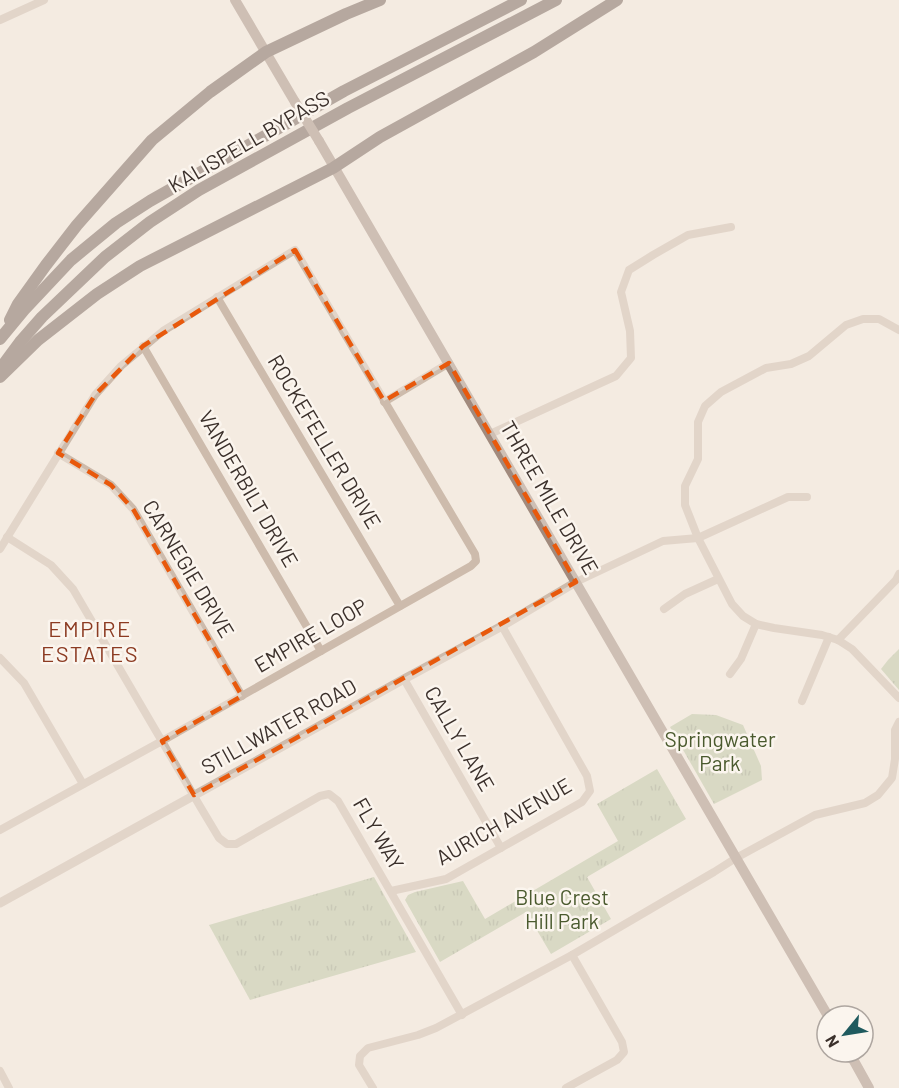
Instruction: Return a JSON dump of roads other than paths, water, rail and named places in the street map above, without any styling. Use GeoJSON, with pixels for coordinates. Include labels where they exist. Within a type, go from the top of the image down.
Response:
{"type":"FeatureCollection","features":[{"type":"Feature","properties":{"kind":"highway"},"geometry":{"type":"LineString","coordinates":[[2,337],[18,304],[46,264],[152,140],[210,92],[266,52],[380,0]]}},
{"type":"Feature","properties":{"kind":"highway","name":"KALISPELL BYPASS"},"geometry":{"type":"LineString","coordinates":[[2,337],[71,260],[116,223],[344,91],[521,0]]}},
{"type":"Feature","properties":{"kind":"highway","name":"KALISPELL BYPASS"},"geometry":{"type":"LineString","coordinates":[[0,369],[42,317],[105,257],[150,222],[199,190],[348,108],[556,0]]}},
{"type":"Feature","properties":{"kind":"highway"},"geometry":{"type":"LineString","coordinates":[[0,377],[38,340],[97,294],[140,266],[333,168],[380,137],[534,52],[617,0]]}},
{"type":"Feature","properties":{"kind":"main road","name":"THREE MILE DRIVE"},"geometry":{"type":"LineString","coordinates":[[235,0],[449,363],[821,1004]]}},
{"type":"Feature","properties":{"kind":"main road"},"geometry":{"type":"LineString","coordinates":[[856,1064],[869,1088]]}},
{"type":"Feature","properties":{"kind":"street"},"geometry":{"type":"LineString","coordinates":[[0,21],[44,0]]}},
{"type":"Feature","properties":{"kind":"street"},"geometry":{"type":"LineString","coordinates":[[490,434],[616,376],[631,358],[630,331],[621,292],[630,270],[688,235],[731,227]]}},
{"type":"Feature","properties":{"kind":"street","name":"EMPIRE LOOP"},"geometry":{"type":"LineString","coordinates":[[0,549],[95,396],[121,366],[163,331],[295,250],[475,554],[476,561],[471,566],[162,741],[1,828]]}},
{"type":"Feature","properties":{"kind":"street","name":"ROCKEFELLER DRIVE"},"geometry":{"type":"LineString","coordinates":[[217,297],[400,606]]}},
{"type":"Feature","properties":{"kind":"street"},"geometry":{"type":"LineString","coordinates":[[899,330],[879,319],[863,319],[846,325],[809,356],[791,364],[766,368],[721,392],[705,406],[698,422],[698,459],[685,486],[685,506],[698,538],[732,604],[743,616],[756,624],[838,640],[852,649],[899,698]]}},
{"type":"Feature","properties":{"kind":"street","name":"VANDERBILT DRIVE"},"geometry":{"type":"LineString","coordinates":[[143,346],[321,651]]}},
{"type":"Feature","properties":{"kind":"street"},"geometry":{"type":"LineString","coordinates":[[384,402],[449,363]]}},
{"type":"Feature","properties":{"kind":"street","name":"CARNEGIE DRIVE"},"geometry":{"type":"LineString","coordinates":[[58,453],[111,485],[133,509],[242,696]]}},
{"type":"Feature","properties":{"kind":"street"},"geometry":{"type":"LineString","coordinates":[[576,582],[663,541],[698,538],[788,497],[807,497]]}},
{"type":"Feature","properties":{"kind":"street"},"geometry":{"type":"LineString","coordinates":[[7,537],[51,565],[73,589],[194,795]]}},
{"type":"Feature","properties":{"kind":"street"},"geometry":{"type":"LineString","coordinates":[[838,640],[896,580],[899,574]]}},
{"type":"Feature","properties":{"kind":"street"},"geometry":{"type":"LineString","coordinates":[[664,609],[685,594],[718,579]]}},
{"type":"Feature","properties":{"kind":"street","name":"STILLWATER ROAD"},"geometry":{"type":"LineString","coordinates":[[0,903],[502,626],[576,582]]}},
{"type":"Feature","properties":{"kind":"street"},"geometry":{"type":"LineString","coordinates":[[730,674],[741,659],[756,624]]}},
{"type":"Feature","properties":{"kind":"street","name":"AURICH AVENUE"},"geometry":{"type":"LineString","coordinates":[[391,891],[446,879],[582,802],[590,791],[587,776],[502,626]]}},
{"type":"Feature","properties":{"kind":"street"},"geometry":{"type":"LineString","coordinates":[[802,701],[829,637]]}},
{"type":"Feature","properties":{"kind":"street"},"geometry":{"type":"LineString","coordinates":[[0,658],[24,684],[84,784]]}},
{"type":"Feature","properties":{"kind":"street","name":"CALLY LANE"},"geometry":{"type":"LineString","coordinates":[[404,679],[501,848]]}},
{"type":"Feature","properties":{"kind":"street"},"geometry":{"type":"LineString","coordinates":[[373,1088],[359,1065],[360,1056],[368,1048],[436,1028],[572,955],[736,858],[815,815],[865,803],[878,795],[892,778],[895,759],[895,730],[899,722]]}},
{"type":"Feature","properties":{"kind":"street","name":"FLY WAY"},"geometry":{"type":"LineString","coordinates":[[194,795],[219,838],[227,844],[236,844],[320,796],[329,794],[338,801],[462,1015]]}},
{"type":"Feature","properties":{"kind":"street"},"geometry":{"type":"LineString","coordinates":[[567,1088],[617,1060],[624,1052],[622,1042],[572,955]]}},
{"type":"Feature","properties":{"kind":"street"},"geometry":{"type":"LineString","coordinates":[[0,1071],[9,1088]]}},
{"type":"Feature","properties":{"kind":"district","name":"EMPIRE ESTATES"},"geometry":{"type":"Point","coordinates":[90,642]}},
{"type":"Feature","properties":{"kind":"park label","name":"Springwater Park"},"geometry":{"type":"Point","coordinates":[720,752]}},
{"type":"Feature","properties":{"kind":"park label","name":"Blue Crest Hill Park"},"geometry":{"type":"Point","coordinates":[562,910]}}]}
